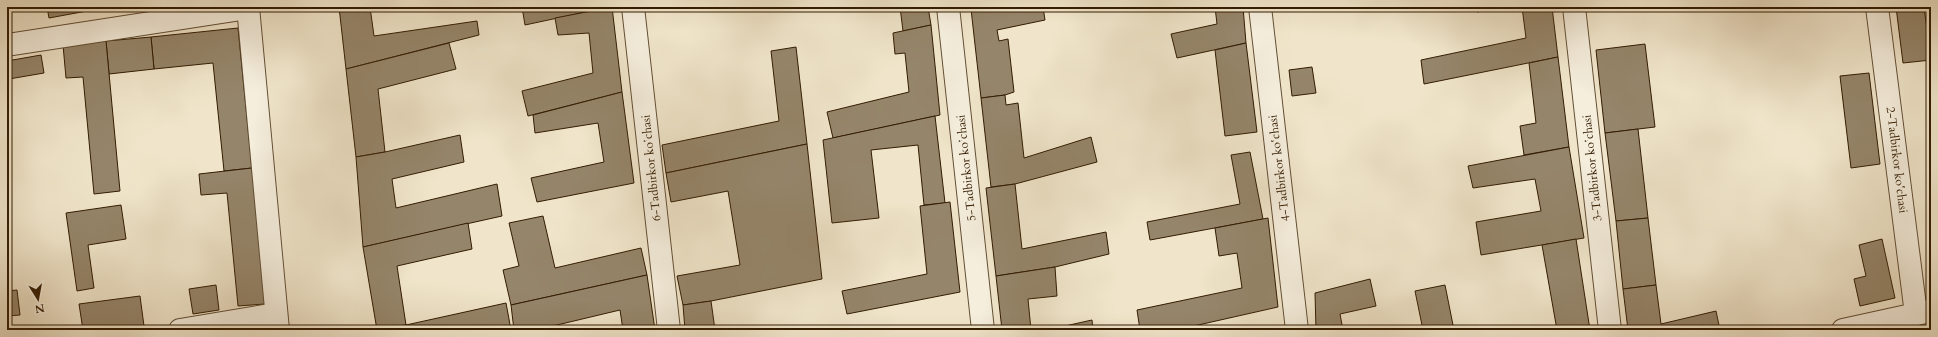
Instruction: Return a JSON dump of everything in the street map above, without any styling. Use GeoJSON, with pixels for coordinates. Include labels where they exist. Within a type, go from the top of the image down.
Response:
{"type":"FeatureCollection","features":[{"type":"Feature","properties":{"kind":"street"},"geometry":{"type":"LineString","coordinates":[[7,45],[248,7],[277,322],[180,330]]}},
{"type":"Feature","properties":{"kind":"street","name":"6-Tadbirkor koʻchasi"},"geometry":{"type":"LineString","coordinates":[[633,7],[669,330]]}},
{"type":"Feature","properties":{"kind":"street","name":"5-Tadbirkor koʻchasi"},"geometry":{"type":"LineString","coordinates":[[948,7],[983,330]]}},
{"type":"Feature","properties":{"kind":"street","name":"4-Tadbirkor koʻchasi"},"geometry":{"type":"LineString","coordinates":[[1260,7],[1297,330]]}},
{"type":"Feature","properties":{"kind":"street","name":"3-Tadbirkor koʻchasi"},"geometry":{"type":"LineString","coordinates":[[1574,7],[1610,330]]}},
{"type":"Feature","properties":{"kind":"street","name":"2-Tadbirkor koʻchasi"},"geometry":{"type":"LineString","coordinates":[[1877,7],[1924,312]]}},
{"type":"Feature","properties":{"kind":"street"},"geometry":{"type":"LineString","coordinates":[[1844,330],[1924,312]]}},
{"type":"Feature","properties":{"kind":"building"},"geometry":{"type":"Polygon","coordinates":[[[47,7],[87,7],[87,11],[49,18],[47,7]]]}},
{"type":"Feature","properties":{"kind":"building"},"geometry":{"type":"Polygon","coordinates":[[[339,7],[370,7],[374,36],[477,21],[479,35],[346,69],[339,7]]]}},
{"type":"Feature","properties":{"kind":"building"},"geometry":{"type":"Polygon","coordinates":[[[522,7],[609,7],[525,25],[522,7]]]}},
{"type":"Feature","properties":{"kind":"building"},"geometry":{"type":"Polygon","coordinates":[[[612,7],[622,92],[528,116],[522,91],[593,73],[589,33],[558,35],[555,18],[612,7]]]}},
{"type":"Feature","properties":{"kind":"building"},"geometry":{"type":"Polygon","coordinates":[[[900,7],[928,7],[931,25],[903,31],[900,7]]]}},
{"type":"Feature","properties":{"kind":"building"},"geometry":{"type":"Polygon","coordinates":[[[981,7],[1043,7],[1045,20],[997,30],[999,41],[1008,39],[1014,92],[1005,95],[981,98],[971,9],[981,7]]]}},
{"type":"Feature","properties":{"kind":"building"},"geometry":{"type":"Polygon","coordinates":[[[1215,7],[1243,7],[1246,43],[1177,58],[1171,34],[1217,24],[1215,7]]]}},
{"type":"Feature","properties":{"kind":"building"},"geometry":{"type":"Polygon","coordinates":[[[1477,7],[1502,7],[1477,12],[1477,7]]]}},
{"type":"Feature","properties":{"kind":"building"},"geometry":{"type":"Polygon","coordinates":[[[1522,7],[1552,7],[1558,57],[1424,84],[1421,60],[1526,38],[1522,7]]]}},
{"type":"Feature","properties":{"kind":"building"},"geometry":{"type":"Polygon","coordinates":[[[1896,7],[1924,7],[1931,60],[1903,63],[1896,7]]]}},
{"type":"Feature","properties":{"kind":"building"},"geometry":{"type":"Polygon","coordinates":[[[931,25],[940,115],[833,138],[827,112],[909,92],[905,53],[895,54],[893,33],[931,25]]]}},
{"type":"Feature","properties":{"kind":"building"},"geometry":{"type":"Polygon","coordinates":[[[238,28],[252,168],[224,171],[213,63],[154,69],[151,37],[238,28]]]}},
{"type":"Feature","properties":{"kind":"building"},"geometry":{"type":"Polygon","coordinates":[[[151,37],[154,69],[109,74],[106,41],[151,37]]]}},
{"type":"Feature","properties":{"kind":"building"},"geometry":{"type":"Polygon","coordinates":[[[106,41],[120,191],[94,194],[83,77],[66,78],[63,45],[106,41]]]}},
{"type":"Feature","properties":{"kind":"building"},"geometry":{"type":"Polygon","coordinates":[[[449,43],[456,69],[378,89],[385,152],[356,157],[346,69],[449,43]]]}},
{"type":"Feature","properties":{"kind":"building"},"geometry":{"type":"Polygon","coordinates":[[[1246,43],[1257,132],[1225,136],[1215,50],[1246,43]]]}},
{"type":"Feature","properties":{"kind":"building"},"geometry":{"type":"Polygon","coordinates":[[[1645,44],[1655,127],[1605,133],[1596,50],[1645,44]]]}},
{"type":"Feature","properties":{"kind":"building"},"geometry":{"type":"Polygon","coordinates":[[[796,47],[807,144],[666,173],[662,145],[779,121],[771,51],[796,47]]]}},
{"type":"Feature","properties":{"kind":"building"},"geometry":{"type":"Polygon","coordinates":[[[41,55],[44,73],[9,79],[7,61],[41,55]]]}},
{"type":"Feature","properties":{"kind":"building"},"geometry":{"type":"Polygon","coordinates":[[[1558,57],[1569,147],[1524,155],[1520,126],[1536,123],[1529,63],[1558,57]]]}},
{"type":"Feature","properties":{"kind":"building"},"geometry":{"type":"Polygon","coordinates":[[[1312,67],[1316,93],[1292,96],[1289,70],[1312,67]]]}},
{"type":"Feature","properties":{"kind":"building"},"geometry":{"type":"Polygon","coordinates":[[[1869,73],[1880,164],[1851,168],[1840,76],[1869,73]]]}},
{"type":"Feature","properties":{"kind":"building"},"geometry":{"type":"Polygon","coordinates":[[[622,92],[634,183],[537,202],[531,178],[604,162],[598,123],[535,133],[533,115],[622,92]]]}},
{"type":"Feature","properties":{"kind":"building"},"geometry":{"type":"Polygon","coordinates":[[[1005,95],[1006,105],[1018,103],[1024,158],[1091,137],[1097,162],[1015,184],[991,187],[981,98],[1005,95]]]}},
{"type":"Feature","properties":{"kind":"building"},"geometry":{"type":"Polygon","coordinates":[[[935,116],[945,203],[924,205],[918,145],[871,150],[879,218],[832,223],[823,140],[935,116]]]}},
{"type":"Feature","properties":{"kind":"building"},"geometry":{"type":"Polygon","coordinates":[[[1638,129],[1648,218],[1616,221],[1605,133],[1638,129]]]}},
{"type":"Feature","properties":{"kind":"building"},"geometry":{"type":"Polygon","coordinates":[[[460,135],[464,162],[392,179],[396,208],[497,184],[502,216],[363,247],[356,157],[460,135]]]}},
{"type":"Feature","properties":{"kind":"building"},"geometry":{"type":"Polygon","coordinates":[[[807,144],[822,279],[711,301],[683,305],[677,276],[740,265],[728,191],[671,202],[666,173],[807,144]]]}},
{"type":"Feature","properties":{"kind":"building"},"geometry":{"type":"Polygon","coordinates":[[[1569,147],[1584,238],[1481,255],[1476,222],[1541,211],[1535,179],[1473,188],[1468,166],[1569,147]]]}},
{"type":"Feature","properties":{"kind":"building"},"geometry":{"type":"Polygon","coordinates":[[[1250,152],[1263,219],[1150,240],[1147,222],[1240,204],[1231,155],[1250,152]]]}},
{"type":"Feature","properties":{"kind":"building"},"geometry":{"type":"Polygon","coordinates":[[[252,168],[265,304],[238,306],[227,193],[201,195],[199,174],[252,168]]]}},
{"type":"Feature","properties":{"kind":"building"},"geometry":{"type":"Polygon","coordinates":[[[1015,184],[1022,249],[1106,232],[1109,254],[1055,267],[996,276],[986,188],[1015,184]]]}},
{"type":"Feature","properties":{"kind":"building"},"geometry":{"type":"Polygon","coordinates":[[[950,202],[960,292],[847,314],[842,291],[927,274],[920,206],[950,202]]]}},
{"type":"Feature","properties":{"kind":"building"},"geometry":{"type":"Polygon","coordinates":[[[121,205],[126,239],[88,245],[94,288],[77,291],[66,213],[121,205]]]}},
{"type":"Feature","properties":{"kind":"building"},"geometry":{"type":"Polygon","coordinates":[[[543,216],[555,268],[641,248],[647,275],[511,305],[503,270],[519,266],[509,223],[543,216]]]}},
{"type":"Feature","properties":{"kind":"building"},"geometry":{"type":"Polygon","coordinates":[[[1268,218],[1278,307],[1176,330],[1140,330],[1137,310],[1242,288],[1237,253],[1219,256],[1215,228],[1268,218]]]}},
{"type":"Feature","properties":{"kind":"building"},"geometry":{"type":"Polygon","coordinates":[[[1648,218],[1656,285],[1623,289],[1616,221],[1648,218]]]}},
{"type":"Feature","properties":{"kind":"building"},"geometry":{"type":"Polygon","coordinates":[[[468,223],[472,249],[397,266],[406,325],[377,330],[363,247],[468,223]]]}},
{"type":"Feature","properties":{"kind":"building"},"geometry":{"type":"Polygon","coordinates":[[[1576,239],[1590,330],[1557,330],[1542,245],[1576,239]]]}},
{"type":"Feature","properties":{"kind":"building"},"geometry":{"type":"Polygon","coordinates":[[[1882,239],[1895,298],[1860,306],[1854,279],[1866,276],[1859,245],[1882,239]]]}},
{"type":"Feature","properties":{"kind":"building"},"geometry":{"type":"Polygon","coordinates":[[[1055,267],[1057,296],[1028,299],[1031,330],[1002,330],[996,276],[1055,267]]]}},
{"type":"Feature","properties":{"kind":"building"},"geometry":{"type":"Polygon","coordinates":[[[647,275],[655,330],[623,330],[620,310],[536,330],[514,330],[511,305],[647,275]]]}},
{"type":"Feature","properties":{"kind":"building"},"geometry":{"type":"Polygon","coordinates":[[[1370,279],[1376,306],[1340,314],[1343,330],[1316,330],[1315,293],[1370,279]]]}},
{"type":"Feature","properties":{"kind":"building"},"geometry":{"type":"Polygon","coordinates":[[[216,285],[219,310],[193,314],[189,289],[216,285]]]}},
{"type":"Feature","properties":{"kind":"building"},"geometry":{"type":"Polygon","coordinates":[[[1445,285],[1454,330],[1423,330],[1415,291],[1445,285]]]}},
{"type":"Feature","properties":{"kind":"building"},"geometry":{"type":"Polygon","coordinates":[[[1656,285],[1661,324],[1716,311],[1720,330],[1628,330],[1623,289],[1656,285]]]}},
{"type":"Feature","properties":{"kind":"building"},"geometry":{"type":"Polygon","coordinates":[[[17,290],[20,315],[7,316],[7,291],[17,290]]]}},
{"type":"Feature","properties":{"kind":"building"},"geometry":{"type":"Polygon","coordinates":[[[140,296],[144,326],[110,330],[83,330],[79,304],[140,296]]]}},
{"type":"Feature","properties":{"kind":"building"},"geometry":{"type":"Polygon","coordinates":[[[711,301],[715,330],[685,330],[683,305],[711,301]]]}},
{"type":"Feature","properties":{"kind":"building"},"geometry":{"type":"Polygon","coordinates":[[[506,303],[511,330],[380,330],[406,325],[506,303]]]}},
{"type":"Feature","properties":{"kind":"building"},"geometry":{"type":"Polygon","coordinates":[[[1092,320],[1093,330],[1047,330],[1092,320]]]}}]}
